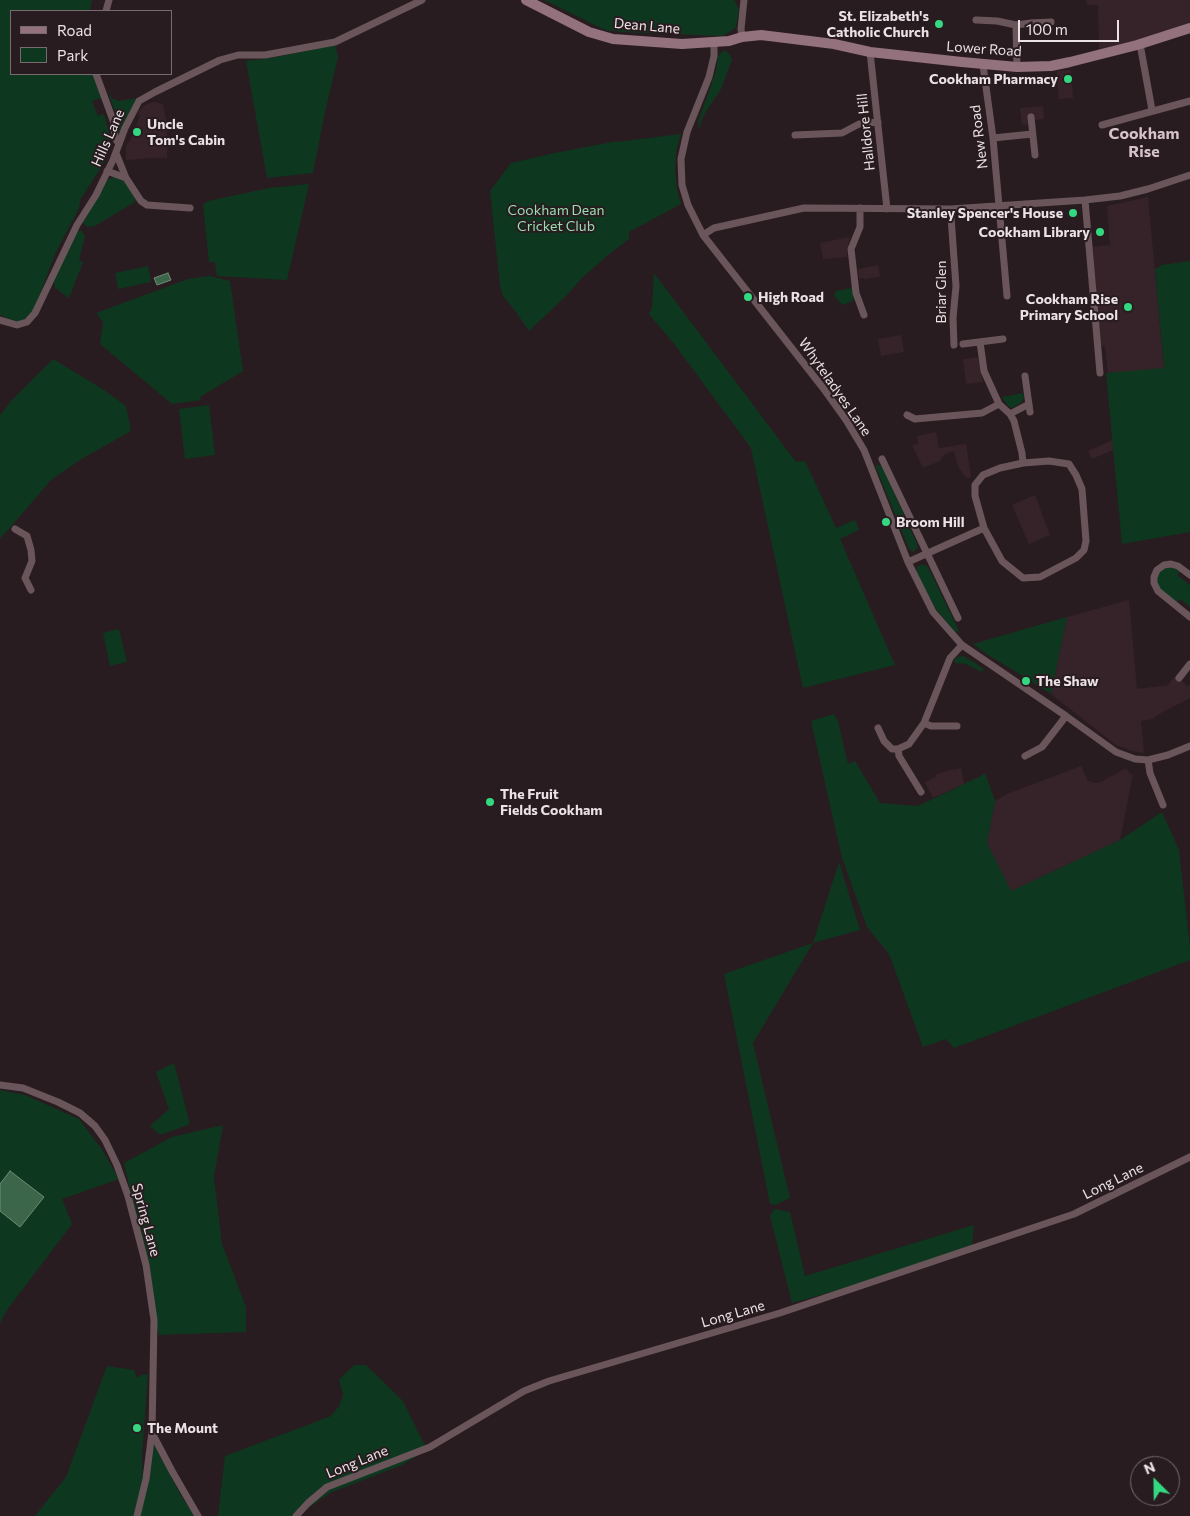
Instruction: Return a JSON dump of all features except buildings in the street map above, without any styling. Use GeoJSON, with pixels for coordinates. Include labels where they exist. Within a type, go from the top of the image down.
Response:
{"type":"FeatureCollection","features":[{"type":"Feature","properties":{"kind":"street","name":"Hills Lane"},"geometry":{"type":"LineString","coordinates":[[0,320],[16,325],[27,322],[35,313],[73,233],[96,195],[116,153],[125,128],[140,102],[155,92],[220,60],[238,55],[265,55],[335,42],[422,0]]}},
{"type":"Feature","properties":{"kind":"street","name":"Dean Lane"},"geometry":{"type":"LineString","coordinates":[[526,0],[589,32],[613,39],[682,44],[714,42]]}},
{"type":"Feature","properties":{"kind":"street"},"geometry":{"type":"LineString","coordinates":[[742,37],[744,0]]}},
{"type":"Feature","properties":{"kind":"street"},"geometry":{"type":"LineString","coordinates":[[976,20],[1016,25],[1031,22],[1051,22]]}},
{"type":"Feature","properties":{"kind":"street"},"geometry":{"type":"LineString","coordinates":[[1016,25],[1017,67]]}},
{"type":"Feature","properties":{"kind":"street","name":"Lower Road"},"geometry":{"type":"LineString","coordinates":[[714,42],[761,36],[834,44],[870,52],[1017,67],[1051,66],[1140,44],[1190,28]]}},
{"type":"Feature","properties":{"kind":"street","name":"Whyteladyes Lane"},"geometry":{"type":"LineString","coordinates":[[714,42],[714,56],[709,76],[687,132],[682,159],[682,184],[691,212],[703,235],[846,420],[864,450],[908,562],[933,612],[962,644],[1116,752],[1135,759],[1148,760],[1168,755],[1190,746]]}},
{"type":"Feature","properties":{"kind":"street"},"geometry":{"type":"LineString","coordinates":[[1140,44],[1152,110]]}},
{"type":"Feature","properties":{"kind":"street","name":"Halldore Hill"},"geometry":{"type":"LineString","coordinates":[[870,52],[887,209]]}},
{"type":"Feature","properties":{"kind":"street","name":"New Road"},"geometry":{"type":"LineString","coordinates":[[983,65],[993,138],[1007,296]]}},
{"type":"Feature","properties":{"kind":"street"},"geometry":{"type":"LineString","coordinates":[[96,75],[114,123],[115,138],[119,144]]}},
{"type":"Feature","properties":{"kind":"street"},"geometry":{"type":"LineString","coordinates":[[1105,122],[1190,101]]}},
{"type":"Feature","properties":{"kind":"street"},"geometry":{"type":"LineString","coordinates":[[1031,117],[1035,155]]}},
{"type":"Feature","properties":{"kind":"street"},"geometry":{"type":"LineString","coordinates":[[795,135],[842,133],[859,124],[878,122]]}},
{"type":"Feature","properties":{"kind":"street"},"geometry":{"type":"LineString","coordinates":[[993,138],[1032,134]]}},
{"type":"Feature","properties":{"kind":"street"},"geometry":{"type":"LineString","coordinates":[[116,153],[126,178],[141,201],[146,205],[190,208]]}},
{"type":"Feature","properties":{"kind":"street"},"geometry":{"type":"LineString","coordinates":[[107,171],[126,178]]}},
{"type":"Feature","properties":{"kind":"street"},"geometry":{"type":"LineString","coordinates":[[703,235],[714,228],[804,208],[951,209],[1085,200],[1120,196],[1190,175]]}},
{"type":"Feature","properties":{"kind":"street"},"geometry":{"type":"LineString","coordinates":[[1085,200],[1100,373]]}},
{"type":"Feature","properties":{"kind":"street"},"geometry":{"type":"LineString","coordinates":[[860,208],[860,227],[851,249],[856,293],[864,315]]}},
{"type":"Feature","properties":{"kind":"street","name":"Briar Glen"},"geometry":{"type":"LineString","coordinates":[[951,209],[956,286],[953,318],[954,345]]}},
{"type":"Feature","properties":{"kind":"street"},"geometry":{"type":"LineString","coordinates":[[963,344],[1004,339]]}},
{"type":"Feature","properties":{"kind":"street"},"geometry":{"type":"LineString","coordinates":[[980,342],[984,372],[999,404],[1010,414],[1014,422],[1023,463]]}},
{"type":"Feature","properties":{"kind":"street"},"geometry":{"type":"LineString","coordinates":[[1025,376],[1030,412]]}},
{"type":"Feature","properties":{"kind":"street"},"geometry":{"type":"LineString","coordinates":[[907,415],[915,419],[982,413],[999,404]]}},
{"type":"Feature","properties":{"kind":"street"},"geometry":{"type":"LineString","coordinates":[[1010,414],[1029,404]]}},
{"type":"Feature","properties":{"kind":"street"},"geometry":{"type":"LineString","coordinates":[[882,458],[958,618]]}},
{"type":"Feature","properties":{"kind":"street"},"geometry":{"type":"LineString","coordinates":[[1048,461],[1069,464],[1082,489],[1086,541],[1084,550],[1076,558],[1040,577],[1023,578],[1002,561],[984,528],[974,496],[975,484],[983,475],[1000,468],[1023,463],[1048,461]]}},
{"type":"Feature","properties":{"kind":"street"},"geometry":{"type":"LineString","coordinates":[[908,562],[984,528]]}},
{"type":"Feature","properties":{"kind":"street"},"geometry":{"type":"LineString","coordinates":[[15,529],[27,536],[31,550],[32,561],[25,578],[31,590]]}},
{"type":"Feature","properties":{"kind":"street"},"geometry":{"type":"LineString","coordinates":[[1190,575],[1178,566],[1171,564],[1164,565],[1157,570],[1154,577],[1154,584],[1158,591],[1190,617]]}},
{"type":"Feature","properties":{"kind":"street"},"geometry":{"type":"LineString","coordinates":[[878,728],[884,741],[892,749],[898,749],[908,744],[924,723],[950,658],[962,644]]}},
{"type":"Feature","properties":{"kind":"street"},"geometry":{"type":"LineString","coordinates":[[1179,678],[1190,664]]}},
{"type":"Feature","properties":{"kind":"street"},"geometry":{"type":"LineString","coordinates":[[1025,756],[1042,747],[1066,716]]}},
{"type":"Feature","properties":{"kind":"street"},"geometry":{"type":"LineString","coordinates":[[924,723],[931,726],[957,726]]}},
{"type":"Feature","properties":{"kind":"street"},"geometry":{"type":"LineString","coordinates":[[898,749],[899,756],[920,792]]}},
{"type":"Feature","properties":{"kind":"street"},"geometry":{"type":"LineString","coordinates":[[1148,760],[1150,773],[1163,805]]}},
{"type":"Feature","properties":{"kind":"street","name":"Spring Lane"},"geometry":{"type":"LineString","coordinates":[[0,1085],[23,1088],[58,1102],[80,1113],[95,1126],[105,1140],[128,1196],[146,1265],[154,1320],[152,1432],[146,1479],[137,1516]]}},
{"type":"Feature","properties":{"kind":"street","name":"Long Lane"},"geometry":{"type":"LineString","coordinates":[[296,1516],[327,1487],[430,1447],[524,1391],[549,1381],[780,1313],[1074,1214],[1190,1157]]}},
{"type":"Feature","properties":{"kind":"street","name":"Spring Lane"},"geometry":{"type":"LineString","coordinates":[[152,1432],[198,1516]]}},
{"type":"Feature","properties":{"kind":"shaded area"},"geometry":{"type":"Polygon","coordinates":[[[1086,0],[1190,0],[1190,24],[1099,51],[1098,5],[1087,5],[1086,0]]]}},
{"type":"Feature","properties":{"kind":"shaded area"},"geometry":{"type":"Polygon","coordinates":[[[1071,70],[1073,98],[1059,99],[1057,71],[1071,70]]]}},
{"type":"Feature","properties":{"kind":"shaded area"},"geometry":{"type":"Polygon","coordinates":[[[153,102],[163,104],[167,125],[167,158],[126,160],[126,145],[130,141],[140,116],[138,112],[145,105],[153,102]]]}},
{"type":"Feature","properties":{"kind":"shaded area"},"geometry":{"type":"Polygon","coordinates":[[[1043,106],[1044,119],[1034,120],[1035,124],[1022,125],[1020,108],[1043,106]]]}},
{"type":"Feature","properties":{"kind":"shaded area","name":"Cookham Rise Primary School"},"geometry":{"type":"Polygon","coordinates":[[[1148,197],[1164,369],[1108,373],[1105,346],[1100,346],[1093,247],[1110,245],[1107,206],[1148,197]]]}},
{"type":"Feature","properties":{"kind":"shaded area"},"geometry":{"type":"Polygon","coordinates":[[[850,237],[847,257],[823,259],[820,243],[850,237]]]}},
{"type":"Feature","properties":{"kind":"shaded area"},"geometry":{"type":"Polygon","coordinates":[[[878,265],[880,277],[859,278],[858,269],[878,265]]]}},
{"type":"Feature","properties":{"kind":"shaded area"},"geometry":{"type":"Polygon","coordinates":[[[168,273],[171,280],[157,285],[154,278],[168,273]]]}},
{"type":"Feature","properties":{"kind":"shaded area"},"geometry":{"type":"Polygon","coordinates":[[[901,335],[904,352],[881,356],[878,339],[901,335]]]}},
{"type":"Feature","properties":{"kind":"shaded area"},"geometry":{"type":"Polygon","coordinates":[[[978,357],[983,382],[966,384],[963,359],[978,357]]]}},
{"type":"Feature","properties":{"kind":"shaded area"},"geometry":{"type":"Polygon","coordinates":[[[936,432],[939,448],[966,444],[971,477],[968,478],[964,475],[958,466],[954,451],[945,454],[940,461],[923,468],[912,445],[918,444],[917,436],[936,432]]]}},
{"type":"Feature","properties":{"kind":"shaded area"},"geometry":{"type":"Polygon","coordinates":[[[1113,440],[1113,450],[1092,459],[1088,451],[1113,440]]]}},
{"type":"Feature","properties":{"kind":"shaded area"},"geometry":{"type":"Polygon","coordinates":[[[1035,495],[1050,535],[1029,544],[1012,505],[1035,495]]]}},
{"type":"Feature","properties":{"kind":"shaded area"},"geometry":{"type":"Polygon","coordinates":[[[1129,600],[1137,689],[1168,685],[1176,675],[1187,686],[1190,685],[1190,698],[1153,719],[1141,721],[1144,753],[1116,745],[1051,694],[1067,617],[1129,600]]]}},
{"type":"Feature","properties":{"kind":"shaded area"},"geometry":{"type":"Polygon","coordinates":[[[1081,766],[1088,781],[1095,783],[1101,782],[1126,768],[1131,775],[1133,774],[1120,840],[1011,891],[987,843],[995,801],[1007,794],[1081,766]]]}},
{"type":"Feature","properties":{"kind":"shaded area"},"geometry":{"type":"Polygon","coordinates":[[[961,768],[964,784],[933,798],[925,782],[936,777],[935,775],[961,768]]]}},
{"type":"Feature","properties":{"kind":"shaded area"},"geometry":{"type":"Polygon","coordinates":[[[10,1171],[44,1197],[20,1227],[0,1211],[0,1184],[10,1171]]]}},
{"type":"Feature","properties":{"kind":"green space"},"geometry":{"type":"Polygon","coordinates":[[[0,0],[92,0],[90,10],[10,10],[10,75],[92,75],[101,98],[92,101],[98,116],[104,114],[110,136],[105,161],[80,200],[79,208],[55,254],[34,311],[21,322],[16,322],[0,315],[0,0]]]}},
{"type":"Feature","properties":{"kind":"green space"},"geometry":{"type":"Polygon","coordinates":[[[544,0],[734,0],[739,9],[736,27],[722,36],[622,32],[605,30],[544,0]]]}},
{"type":"Feature","properties":{"kind":"green space"},"geometry":{"type":"Polygon","coordinates":[[[335,45],[338,57],[313,173],[267,178],[246,61],[335,45]]]}},
{"type":"Feature","properties":{"kind":"green space"},"geometry":{"type":"Polygon","coordinates":[[[723,51],[726,51],[731,56],[732,60],[721,89],[705,113],[698,129],[698,122],[716,71],[718,56],[723,51]]]}},
{"type":"Feature","properties":{"kind":"green space"},"geometry":{"type":"Polygon","coordinates":[[[108,92],[112,98],[118,101],[139,98],[119,135],[115,112],[108,92]]]}},
{"type":"Feature","properties":{"kind":"green space","name":"Cookham Dean Cricket Club"},"geometry":{"type":"Polygon","coordinates":[[[681,134],[676,151],[675,170],[677,190],[681,204],[629,232],[629,239],[582,278],[529,331],[503,296],[500,286],[490,191],[511,163],[617,141],[681,134]]]}},
{"type":"Feature","properties":{"kind":"green space"},"geometry":{"type":"Polygon","coordinates":[[[114,177],[123,180],[136,197],[135,202],[95,226],[87,227],[83,223],[107,180],[114,177]]]}},
{"type":"Feature","properties":{"kind":"green space"},"geometry":{"type":"Polygon","coordinates":[[[309,184],[287,280],[217,276],[215,262],[209,262],[203,205],[208,201],[269,188],[309,184]]]}},
{"type":"Feature","properties":{"kind":"green space"},"geometry":{"type":"Polygon","coordinates":[[[81,230],[85,236],[79,260],[83,262],[69,298],[55,288],[54,281],[77,232],[81,230]]]}},
{"type":"Feature","properties":{"kind":"green space"},"geometry":{"type":"Polygon","coordinates":[[[1190,261],[1190,532],[1122,544],[1106,373],[1164,368],[1155,269],[1162,265],[1190,261]]]}},
{"type":"Feature","properties":{"kind":"green space"},"geometry":{"type":"Polygon","coordinates":[[[148,266],[151,282],[118,289],[115,273],[148,266]]]}},
{"type":"Feature","properties":{"kind":"green space"},"geometry":{"type":"Polygon","coordinates":[[[654,273],[796,462],[805,461],[836,528],[855,520],[859,530],[840,539],[895,665],[803,688],[751,448],[675,345],[649,314],[652,307],[654,273]]]}},
{"type":"Feature","properties":{"kind":"green space"},"geometry":{"type":"Polygon","coordinates":[[[210,276],[230,281],[243,371],[200,397],[201,400],[172,404],[100,344],[103,322],[96,313],[188,279],[210,276]]]}},
{"type":"Feature","properties":{"kind":"green space"},"geometry":{"type":"Polygon","coordinates":[[[852,288],[853,301],[842,305],[834,295],[836,291],[852,288]]]}},
{"type":"Feature","properties":{"kind":"green space"},"geometry":{"type":"Polygon","coordinates":[[[53,359],[104,390],[126,406],[131,431],[83,458],[51,480],[0,538],[0,415],[12,400],[53,359]]]}},
{"type":"Feature","properties":{"kind":"green space"},"geometry":{"type":"Polygon","coordinates":[[[1023,393],[1024,398],[1021,403],[1012,408],[1008,406],[1002,397],[1023,393]]]}},
{"type":"Feature","properties":{"kind":"green space"},"geometry":{"type":"Polygon","coordinates":[[[209,405],[215,455],[185,459],[179,409],[209,405]]]}},
{"type":"Feature","properties":{"kind":"green space"},"geometry":{"type":"Polygon","coordinates":[[[875,465],[882,466],[917,544],[917,548],[913,552],[909,549],[875,465]]]}},
{"type":"Feature","properties":{"kind":"green space"},"geometry":{"type":"Polygon","coordinates":[[[923,564],[928,567],[959,631],[955,632],[936,609],[916,573],[917,567],[923,564]]]}},
{"type":"Feature","properties":{"kind":"green space"},"geometry":{"type":"Polygon","coordinates":[[[1170,567],[1180,571],[1177,575],[1190,585],[1190,607],[1180,599],[1177,603],[1159,589],[1156,583],[1158,573],[1164,568],[1170,567]]]}},
{"type":"Feature","properties":{"kind":"green space"},"geometry":{"type":"Polygon","coordinates":[[[1067,617],[1051,694],[973,644],[1067,617]]]}},
{"type":"Feature","properties":{"kind":"green space"},"geometry":{"type":"Polygon","coordinates":[[[119,629],[127,662],[110,666],[103,633],[119,629]]]}},
{"type":"Feature","properties":{"kind":"green space"},"geometry":{"type":"Polygon","coordinates":[[[964,656],[984,669],[982,672],[966,664],[955,663],[954,660],[957,657],[964,656]]]}},
{"type":"Feature","properties":{"kind":"green space"},"geometry":{"type":"Polygon","coordinates":[[[834,714],[838,722],[848,764],[855,761],[880,803],[918,806],[985,773],[995,801],[987,843],[1011,891],[1120,840],[1162,812],[1179,850],[1190,960],[954,1048],[946,1039],[923,1047],[889,954],[867,927],[842,858],[811,721],[834,714]]]}},
{"type":"Feature","properties":{"kind":"green space"},"geometry":{"type":"Polygon","coordinates":[[[839,862],[860,930],[813,943],[839,862]]]}},
{"type":"Feature","properties":{"kind":"green space"},"geometry":{"type":"Polygon","coordinates":[[[813,943],[753,1043],[790,1198],[775,1205],[770,1204],[724,974],[813,943]]]}},
{"type":"Feature","properties":{"kind":"green space"},"geometry":{"type":"Polygon","coordinates":[[[174,1063],[190,1124],[160,1135],[150,1126],[169,1109],[156,1072],[174,1063]]]}},
{"type":"Feature","properties":{"kind":"green space"},"geometry":{"type":"Polygon","coordinates":[[[0,1090],[25,1095],[79,1119],[101,1148],[119,1179],[62,1199],[72,1224],[7,1310],[0,1323],[0,1090]]]}},
{"type":"Feature","properties":{"kind":"green space"},"geometry":{"type":"Polygon","coordinates":[[[223,1125],[214,1177],[222,1244],[246,1307],[246,1332],[159,1335],[154,1320],[147,1265],[124,1163],[172,1137],[223,1125]]]}},
{"type":"Feature","properties":{"kind":"green space"},"geometry":{"type":"Polygon","coordinates":[[[774,1209],[790,1212],[805,1276],[974,1225],[972,1245],[849,1287],[792,1303],[770,1216],[774,1209]]]}},
{"type":"Feature","properties":{"kind":"green space"},"geometry":{"type":"Polygon","coordinates":[[[354,1365],[366,1365],[403,1401],[427,1450],[402,1465],[330,1493],[297,1516],[218,1516],[225,1456],[331,1416],[339,1406],[343,1395],[339,1380],[354,1365]]]}},
{"type":"Feature","properties":{"kind":"green space"},"geometry":{"type":"Polygon","coordinates":[[[107,1366],[134,1370],[137,1378],[148,1374],[142,1456],[143,1482],[134,1516],[35,1516],[66,1477],[107,1366]]]}},
{"type":"Feature","properties":{"kind":"green space"},"geometry":{"type":"Polygon","coordinates":[[[152,1441],[183,1499],[195,1516],[139,1516],[152,1441]]]}},
{"type":"Feature","properties":{"kind":"place","name":"St. Elizabeth's Catholic Church"},"geometry":{"type":"Point","coordinates":[939,24]}},
{"type":"Feature","properties":{"kind":"place","name":"Cookham Pharmacy"},"geometry":{"type":"Point","coordinates":[1068,79]}},
{"type":"Feature","properties":{"kind":"place","name":"Uncle Tom's Cabin"},"geometry":{"type":"Point","coordinates":[137,132]}},
{"type":"Feature","properties":{"kind":"place","name":"Stanley Spencer's House"},"geometry":{"type":"Point","coordinates":[1073,213]}},
{"type":"Feature","properties":{"kind":"place","name":"Cookham Library"},"geometry":{"type":"Point","coordinates":[1100,232]}},
{"type":"Feature","properties":{"kind":"place","name":"High Road"},"geometry":{"type":"Point","coordinates":[748,297]}},
{"type":"Feature","properties":{"kind":"place","name":"Cookham Rise Primary School"},"geometry":{"type":"Point","coordinates":[1128,307]}},
{"type":"Feature","properties":{"kind":"place","name":"Broom Hill"},"geometry":{"type":"Point","coordinates":[886,522]}},
{"type":"Feature","properties":{"kind":"place","name":"The Shaw"},"geometry":{"type":"Point","coordinates":[1026,681]}},
{"type":"Feature","properties":{"kind":"place","name":"The Fruit Fields Cookham"},"geometry":{"type":"Point","coordinates":[490,802]}},
{"type":"Feature","properties":{"kind":"place","name":"The Mount"},"geometry":{"type":"Point","coordinates":[137,1428]}},
{"type":"Feature","properties":{"kind":"district","name":"Cookham Rise"},"geometry":{"type":"Point","coordinates":[1144,143]}}]}
